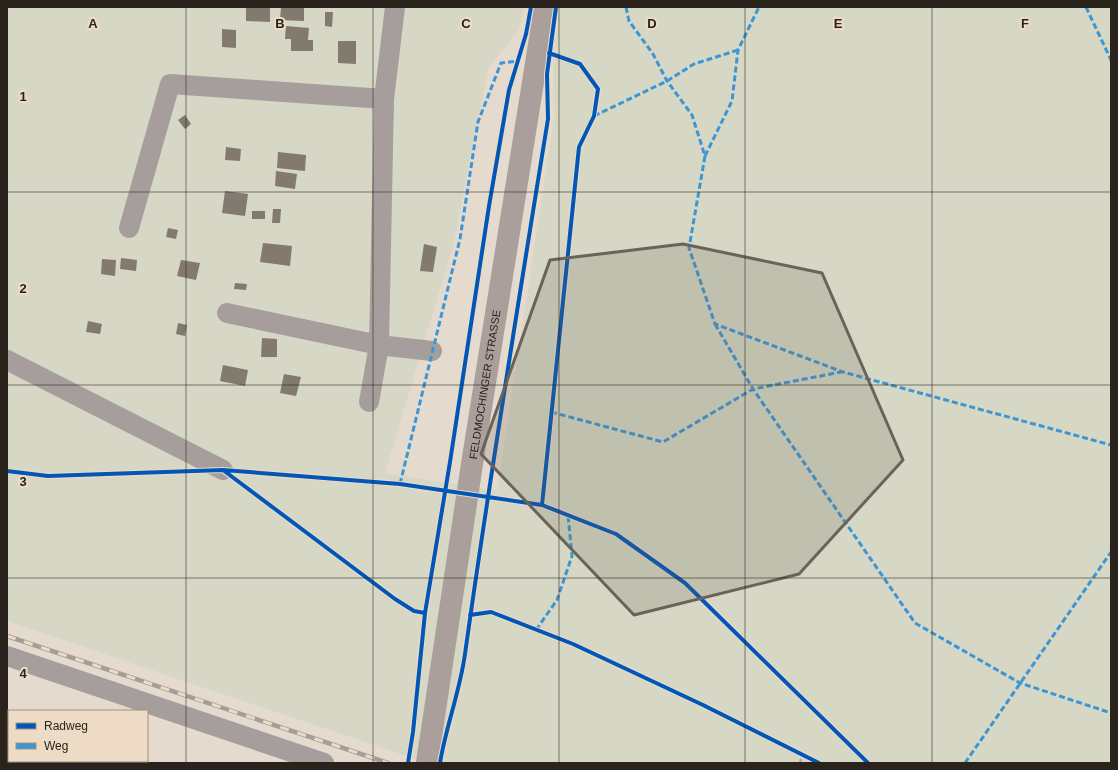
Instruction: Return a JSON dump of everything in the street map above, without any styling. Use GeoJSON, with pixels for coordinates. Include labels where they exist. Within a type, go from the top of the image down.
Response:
{"type":"FeatureCollection","features":[{"type":"Feature","properties":{"kind":"main road","name":"FELDMOCHINGER STRASSE"},"geometry":{"type":"LineString","coordinates":[[428,760],[472,464],[545,7]]}},
{"type":"Feature","properties":{"kind":"lane"},"geometry":{"type":"LineString","coordinates":[[369,402],[379,345],[384,99],[395,7]]}},
{"type":"Feature","properties":{"kind":"lane"},"geometry":{"type":"LineString","coordinates":[[129,228],[170,84],[384,99]]}},
{"type":"Feature","properties":{"kind":"lane"},"geometry":{"type":"LineString","coordinates":[[227,313],[379,345],[432,351]]}},
{"type":"Feature","properties":{"kind":"lane"},"geometry":{"type":"LineString","coordinates":[[7,360],[223,470]]}},
{"type":"Feature","properties":{"kind":"lane"},"geometry":{"type":"LineString","coordinates":[[7,656],[324,763]]}},
{"type":"Feature","properties":{"kind":"path"},"geometry":{"type":"LineString","coordinates":[[800,763],[802,756]]}},
{"type":"Feature","properties":{"kind":"highlighted area"},"geometry":{"type":"Polygon","coordinates":[[[683,244],[822,273],[903,460],[799,574],[634,615],[481,454],[550,260],[683,244]]]}},
{"type":"Feature","properties":{"kind":"green space"},"geometry":{"type":"Polygon","coordinates":[[[7,7],[524,7],[519,30],[488,68],[454,242],[385,473],[497,491],[554,118],[553,50],[561,7],[1111,7],[1111,763],[466,763],[418,760],[7,621],[7,7]]]}},
{"type":"Feature","properties":{"kind":"building"},"geometry":{"type":"Polygon","coordinates":[[[246,7],[270,7],[270,22],[246,21],[246,7]]]}},
{"type":"Feature","properties":{"kind":"building"},"geometry":{"type":"Polygon","coordinates":[[[281,7],[304,7],[304,21],[280,20],[281,7]]]}},
{"type":"Feature","properties":{"kind":"building"},"geometry":{"type":"Polygon","coordinates":[[[325,12],[333,12],[332,27],[325,26],[325,12]]]}},
{"type":"Feature","properties":{"kind":"building"},"geometry":{"type":"Polygon","coordinates":[[[286,26],[309,28],[308,40],[313,40],[313,51],[291,51],[291,39],[285,39],[286,26]]]}},
{"type":"Feature","properties":{"kind":"building"},"geometry":{"type":"Polygon","coordinates":[[[222,29],[236,30],[236,48],[222,47],[222,29]]]}},
{"type":"Feature","properties":{"kind":"building"},"geometry":{"type":"Polygon","coordinates":[[[338,41],[356,41],[356,64],[338,63],[338,41]]]}},
{"type":"Feature","properties":{"kind":"building"},"geometry":{"type":"Polygon","coordinates":[[[185,115],[191,124],[185,129],[178,120],[185,115]]]}},
{"type":"Feature","properties":{"kind":"building"},"geometry":{"type":"Polygon","coordinates":[[[226,147],[241,149],[240,161],[225,160],[226,147]]]}},
{"type":"Feature","properties":{"kind":"building"},"geometry":{"type":"Polygon","coordinates":[[[278,152],[306,155],[305,171],[277,168],[278,152]]]}},
{"type":"Feature","properties":{"kind":"building"},"geometry":{"type":"Polygon","coordinates":[[[276,171],[297,174],[295,189],[275,186],[276,171]]]}},
{"type":"Feature","properties":{"kind":"building"},"geometry":{"type":"Polygon","coordinates":[[[225,191],[248,194],[245,216],[222,213],[225,191]]]}},
{"type":"Feature","properties":{"kind":"building"},"geometry":{"type":"Polygon","coordinates":[[[273,209],[281,209],[280,223],[272,223],[273,209]]]}},
{"type":"Feature","properties":{"kind":"building"},"geometry":{"type":"Polygon","coordinates":[[[252,211],[265,211],[265,219],[252,219],[252,211]]]}},
{"type":"Feature","properties":{"kind":"building"},"geometry":{"type":"Polygon","coordinates":[[[168,228],[178,230],[176,239],[166,237],[168,228]]]}},
{"type":"Feature","properties":{"kind":"building"},"geometry":{"type":"Polygon","coordinates":[[[263,243],[292,246],[290,266],[260,262],[263,243]]]}},
{"type":"Feature","properties":{"kind":"building"},"geometry":{"type":"Polygon","coordinates":[[[424,244],[437,247],[433,272],[420,271],[424,244]]]}},
{"type":"Feature","properties":{"kind":"building"},"geometry":{"type":"Polygon","coordinates":[[[121,258],[137,260],[136,271],[120,269],[121,258]]]}},
{"type":"Feature","properties":{"kind":"building"},"geometry":{"type":"Polygon","coordinates":[[[102,259],[116,260],[115,276],[101,274],[102,259]]]}},
{"type":"Feature","properties":{"kind":"building"},"geometry":{"type":"Polygon","coordinates":[[[181,260],[200,263],[196,280],[177,276],[181,260]]]}},
{"type":"Feature","properties":{"kind":"building"},"geometry":{"type":"Polygon","coordinates":[[[235,283],[247,284],[246,290],[234,289],[235,283]]]}},
{"type":"Feature","properties":{"kind":"building"},"geometry":{"type":"Polygon","coordinates":[[[88,321],[102,324],[100,334],[86,332],[88,321]]]}},
{"type":"Feature","properties":{"kind":"building"},"geometry":{"type":"Polygon","coordinates":[[[178,323],[187,325],[185,336],[176,334],[178,323]]]}},
{"type":"Feature","properties":{"kind":"building"},"geometry":{"type":"Polygon","coordinates":[[[262,338],[277,339],[277,357],[261,357],[262,338]]]}},
{"type":"Feature","properties":{"kind":"building"},"geometry":{"type":"Polygon","coordinates":[[[223,365],[248,370],[245,386],[220,381],[223,365]]]}},
{"type":"Feature","properties":{"kind":"building"},"geometry":{"type":"Polygon","coordinates":[[[284,374],[301,377],[296,396],[280,393],[284,374]]]}},
{"type":"Feature","properties":{"kind":"railway"},"geometry":{"type":"LineString","coordinates":[[7,636],[388,763]]}},
{"type":"Feature","properties":{"kind":"marked path"},"geometry":{"type":"LineString","coordinates":[[626,7],[629,21],[653,54],[667,81],[692,115],[705,156],[689,248],[715,324],[843,372],[1111,445]]}},
{"type":"Feature","properties":{"kind":"marked path"},"geometry":{"type":"LineString","coordinates":[[705,156],[732,101],[738,50],[759,7]]}},
{"type":"Feature","properties":{"kind":"marked path"},"geometry":{"type":"LineString","coordinates":[[1086,7],[1111,60]]}},
{"type":"Feature","properties":{"kind":"marked path"},"geometry":{"type":"LineString","coordinates":[[594,116],[667,81],[694,64],[738,50]]}},
{"type":"Feature","properties":{"kind":"marked path"},"geometry":{"type":"LineString","coordinates":[[400,484],[460,239],[478,122],[501,63],[518,61]]}},
{"type":"Feature","properties":{"kind":"marked path"},"geometry":{"type":"LineString","coordinates":[[715,324],[753,389],[915,623],[1020,683],[1111,713]]}},
{"type":"Feature","properties":{"kind":"marked path"},"geometry":{"type":"LineString","coordinates":[[551,412],[663,442],[753,389],[841,372]]}},
{"type":"Feature","properties":{"kind":"marked path"},"geometry":{"type":"LineString","coordinates":[[536,630],[557,600],[572,556],[568,515]]}},
{"type":"Feature","properties":{"kind":"marked path"},"geometry":{"type":"LineString","coordinates":[[965,763],[1111,552]]}},
{"type":"Feature","properties":{"kind":"cycle path"},"geometry":{"type":"LineString","coordinates":[[408,763],[413,732],[425,613],[450,462],[489,206],[509,90],[526,34],[531,7]]}},
{"type":"Feature","properties":{"kind":"cycle path"},"geometry":{"type":"LineString","coordinates":[[440,763],[463,668],[495,453],[548,119],[547,74],[556,7]]}},
{"type":"Feature","properties":{"kind":"cycle path"},"geometry":{"type":"LineString","coordinates":[[542,505],[579,147],[594,116],[598,89],[580,64],[549,53]]}},
{"type":"Feature","properties":{"kind":"cycle path"},"geometry":{"type":"LineString","coordinates":[[223,470],[395,599],[414,611],[425,613]]}},
{"type":"Feature","properties":{"kind":"cycle path"},"geometry":{"type":"LineString","coordinates":[[7,471],[48,476],[223,470],[400,484],[542,505],[616,534],[685,583],[868,763]]}},
{"type":"Feature","properties":{"kind":"cycle path"},"geometry":{"type":"LineString","coordinates":[[470,615],[491,612],[573,644],[703,705],[819,763]]}}]}
